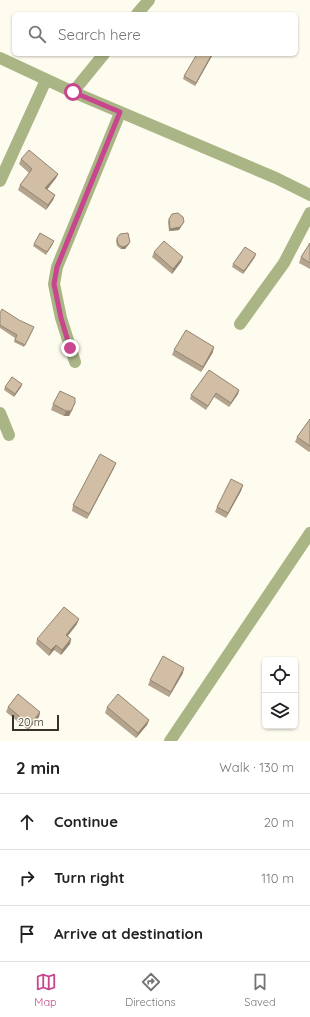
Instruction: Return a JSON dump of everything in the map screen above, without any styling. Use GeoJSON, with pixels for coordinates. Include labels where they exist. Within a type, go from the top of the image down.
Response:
{"type":"FeatureCollection","features":[{"type":"Feature","properties":{"kind":"street"},"geometry":{"type":"LineString","coordinates":[[139,12],[149,0]]}},
{"type":"Feature","properties":{"kind":"street"},"geometry":{"type":"LineString","coordinates":[[73,92],[102,56]]}},
{"type":"Feature","properties":{"kind":"street"},"geometry":{"type":"LineString","coordinates":[[0,58],[73,92],[276,178],[310,194]]}},
{"type":"Feature","properties":{"kind":"street"},"geometry":{"type":"LineString","coordinates":[[0,181],[46,80]]}},
{"type":"Feature","properties":{"kind":"street"},"geometry":{"type":"LineString","coordinates":[[75,362],[61,318],[54,284],[57,267],[120,112]]}},
{"type":"Feature","properties":{"kind":"street"},"geometry":{"type":"LineString","coordinates":[[240,324],[284,263],[310,214]]}},
{"type":"Feature","properties":{"kind":"street"},"geometry":{"type":"LineString","coordinates":[[0,413],[9,435]]}},
{"type":"Feature","properties":{"kind":"street"},"geometry":{"type":"LineString","coordinates":[[170,741],[310,533]]}},
{"type":"Feature","properties":{"kind":"building"},"geometry":{"type":"Polygon","coordinates":[[[196,56],[211,56],[196,83],[184,76],[196,56]]]}},
{"type":"Feature","properties":{"kind":"building"},"geometry":{"type":"Polygon","coordinates":[[[29,150],[58,174],[45,188],[55,195],[48,205],[20,185],[32,169],[21,159],[29,150]]]}},
{"type":"Feature","properties":{"kind":"building"},"geometry":{"type":"Polygon","coordinates":[[[178,213],[183,217],[184,222],[180,227],[170,229],[169,219],[172,214],[178,213]]]}},
{"type":"Feature","properties":{"kind":"building"},"geometry":{"type":"Polygon","coordinates":[[[40,233],[54,241],[47,252],[34,244],[40,233]]]}},
{"type":"Feature","properties":{"kind":"building"},"geometry":{"type":"Polygon","coordinates":[[[128,233],[130,242],[126,246],[122,247],[118,244],[117,238],[120,234],[128,233]]]}},
{"type":"Feature","properties":{"kind":"building"},"geometry":{"type":"Polygon","coordinates":[[[164,241],[183,257],[173,269],[154,252],[164,241]]]}},
{"type":"Feature","properties":{"kind":"building"},"geometry":{"type":"Polygon","coordinates":[[[310,243],[310,263],[301,257],[310,243]]]}},
{"type":"Feature","properties":{"kind":"building"},"geometry":{"type":"Polygon","coordinates":[[[245,247],[256,254],[244,271],[233,264],[245,247]]]}},
{"type":"Feature","properties":{"kind":"building"},"geometry":{"type":"Polygon","coordinates":[[[2,309],[19,320],[34,327],[25,345],[15,340],[17,335],[0,325],[0,313],[2,309]]]}},
{"type":"Feature","properties":{"kind":"building"},"geometry":{"type":"Polygon","coordinates":[[[186,330],[214,347],[203,367],[174,350],[186,330]]]}},
{"type":"Feature","properties":{"kind":"building"},"geometry":{"type":"Polygon","coordinates":[[[209,370],[239,390],[231,403],[216,393],[208,406],[191,395],[209,370]]]}},
{"type":"Feature","properties":{"kind":"building"},"geometry":{"type":"Polygon","coordinates":[[[12,377],[22,384],[15,394],[5,387],[12,377]]]}},
{"type":"Feature","properties":{"kind":"building"},"geometry":{"type":"Polygon","coordinates":[[[60,391],[75,398],[75,403],[71,411],[66,411],[53,404],[60,391]]]}},
{"type":"Feature","properties":{"kind":"building"},"geometry":{"type":"Polygon","coordinates":[[[310,419],[310,446],[297,437],[310,419]]]}},
{"type":"Feature","properties":{"kind":"building"},"geometry":{"type":"Polygon","coordinates":[[[100,454],[116,463],[89,514],[73,505],[100,454]]]}},
{"type":"Feature","properties":{"kind":"building"},"geometry":{"type":"Polygon","coordinates":[[[231,479],[243,485],[228,513],[217,507],[231,479]]]}},
{"type":"Feature","properties":{"kind":"building"},"geometry":{"type":"Polygon","coordinates":[[[64,607],[79,619],[66,635],[71,639],[62,650],[56,645],[51,650],[37,639],[64,607]]]}},
{"type":"Feature","properties":{"kind":"building"},"geometry":{"type":"Polygon","coordinates":[[[163,656],[184,668],[171,692],[150,680],[163,656]]]}},
{"type":"Feature","properties":{"kind":"building"},"geometry":{"type":"Polygon","coordinates":[[[18,694],[40,712],[30,725],[8,707],[18,694]]]}},
{"type":"Feature","properties":{"kind":"building"},"geometry":{"type":"Polygon","coordinates":[[[118,694],[149,720],[138,733],[107,707],[118,694]]]}},
{"type":"Feature","properties":{"kind":"route"},"geometry":{"type":"LineString","coordinates":[[70,348],[61,318],[54,284],[57,267],[120,112],[73,92]]}}]}
